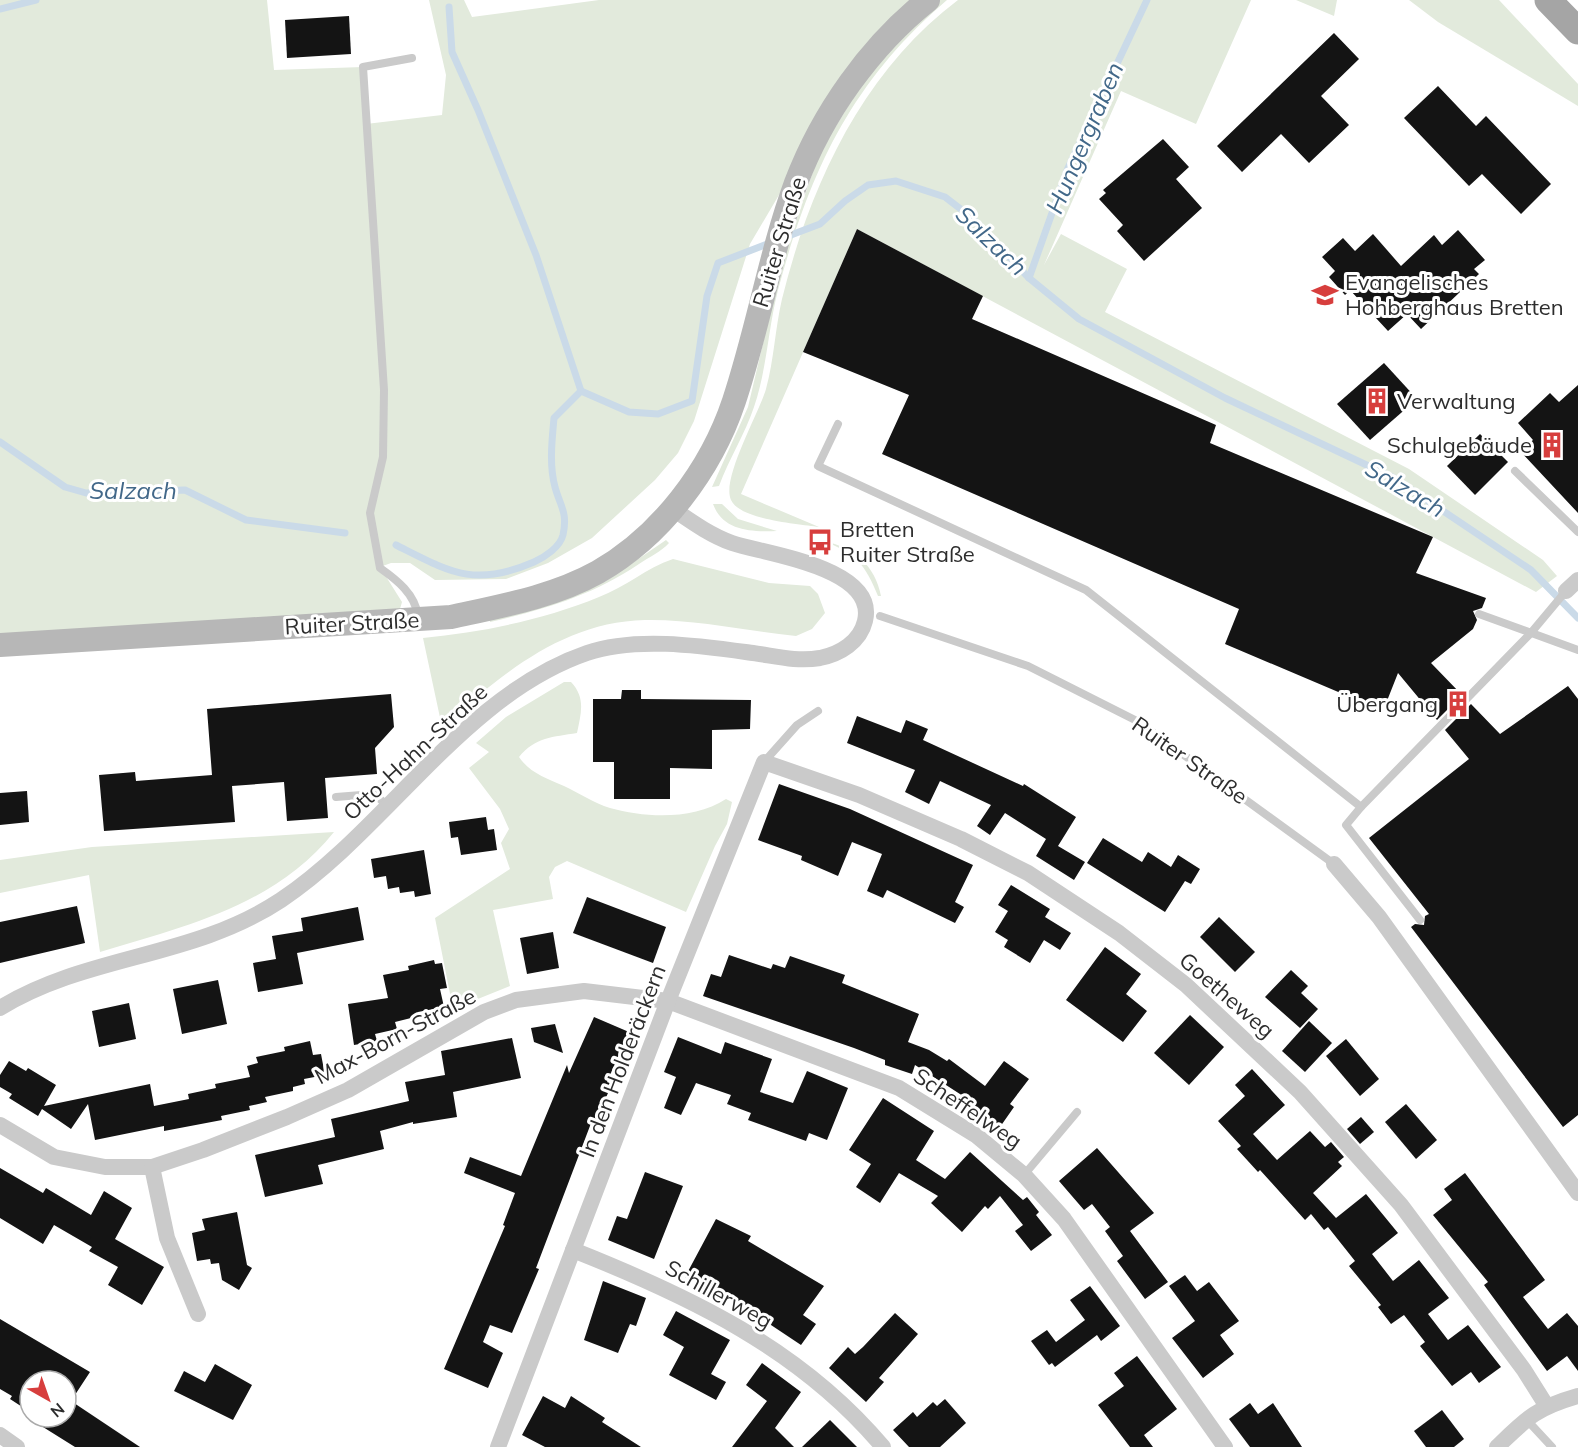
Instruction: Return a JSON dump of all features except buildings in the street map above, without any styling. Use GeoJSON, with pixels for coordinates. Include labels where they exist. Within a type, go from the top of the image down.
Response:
{"type":"FeatureCollection","features":[{"type":"Feature","properties":{"kind":"main road"},"geometry":{"type":"LineString","coordinates":[[1548,0],[1578,32]]}},
{"type":"Feature","properties":{"kind":"street","name":"Ruiter Straße"},"geometry":{"type":"LineString","coordinates":[[0,645],[418,620],[451,616],[512,604],[559,590],[598,572],[639,544],[673,509],[717,442],[734,402],[770,265],[789,204],[808,155],[850,83],[876,50],[928,0]]}},
{"type":"Feature","properties":{"kind":"street"},"geometry":{"type":"LineString","coordinates":[[673,509],[708,532],[733,543],[821,567],[855,590],[872,614]]}},
{"type":"Feature","properties":{"kind":"street","name":"Otto-Hahn-Straße"},"geometry":{"type":"LineString","coordinates":[[0,1008],[55,981],[189,944],[235,926],[281,900],[347,845],[456,741],[534,676],[605,648],[642,644],[720,649],[803,660],[817,658],[848,648],[872,614]]}},
{"type":"Feature","properties":{"kind":"street","name":"In den Holderäckern"},"geometry":{"type":"LineString","coordinates":[[498,1447],[669,1001],[764,762]]}},
{"type":"Feature","properties":{"kind":"street","name":"Goetheweg"},"geometry":{"type":"LineString","coordinates":[[764,762],[859,795],[961,839],[1028,873],[1119,933],[1186,986],[1300,1092],[1401,1205],[1524,1370],[1546,1405]]}},
{"type":"Feature","properties":{"kind":"street","name":"Ruiter Straße"},"geometry":{"type":"LineString","coordinates":[[1334,864],[1379,917],[1578,1193]]}},
{"type":"Feature","properties":{"kind":"street","name":"Max-Born-Straße"},"geometry":{"type":"LineString","coordinates":[[0,1125],[54,1157],[105,1167],[152,1167],[287,1118],[348,1090],[484,1012],[516,1000],[584,991],[669,1001]]}},
{"type":"Feature","properties":{"kind":"street","name":"Scheffelweg"},"geometry":{"type":"LineString","coordinates":[[669,1001],[899,1088],[977,1136],[1024,1174],[1091,1255],[1225,1447]]}},
{"type":"Feature","properties":{"kind":"street"},"geometry":{"type":"LineString","coordinates":[[152,1167],[167,1238],[198,1314]]}},
{"type":"Feature","properties":{"kind":"street","name":"Schillerweg"},"geometry":{"type":"LineString","coordinates":[[573,1250],[660,1285],[739,1326],[833,1395],[884,1447]]}},
{"type":"Feature","properties":{"kind":"street"},"geometry":{"type":"LineString","coordinates":[[1497,1447],[1526,1419],[1546,1405],[1578,1396]]}},
{"type":"Feature","properties":{"kind":"street"},"geometry":{"type":"LineString","coordinates":[[0,1436],[17,1447]]}},
{"type":"Feature","properties":{"kind":"lane"},"geometry":{"type":"LineString","coordinates":[[412,58],[363,67],[384,390],[383,457],[369,513],[380,567],[394,578],[416,603],[418,620]]}},
{"type":"Feature","properties":{"kind":"lane"},"geometry":{"type":"LineString","coordinates":[[838,424],[818,466],[1086,590],[1361,807]]}},
{"type":"Feature","properties":{"kind":"lane"},"geometry":{"type":"LineString","coordinates":[[1515,471],[1578,532]]}},
{"type":"Feature","properties":{"kind":"lane"},"geometry":{"type":"LineString","coordinates":[[1420,920],[1346,825],[1530,634],[1545,614],[1572,586]]}},
{"type":"Feature","properties":{"kind":"lane","name":"Ruiter Straße"},"geometry":{"type":"LineString","coordinates":[[872,614],[1028,666],[1137,721],[1334,864]]}},
{"type":"Feature","properties":{"kind":"lane"},"geometry":{"type":"LineString","coordinates":[[1479,614],[1578,650]]}},
{"type":"Feature","properties":{"kind":"lane","name":"In den Holderäckern"},"geometry":{"type":"LineString","coordinates":[[764,762],[797,725],[818,711]]}},
{"type":"Feature","properties":{"kind":"lane"},"geometry":{"type":"LineString","coordinates":[[336,797],[374,794],[388,806]]}},
{"type":"Feature","properties":{"kind":"lane"},"geometry":{"type":"LineString","coordinates":[[1024,1174],[1077,1112]]}},
{"type":"Feature","properties":{"kind":"lane"},"geometry":{"type":"LineString","coordinates":[[1526,1419],[1552,1447]]}},
{"type":"Feature","properties":{"kind":"shaded area"},"geometry":{"type":"Polygon","coordinates":[[[0,0],[267,0],[274,70],[363,67],[366,124],[442,115],[446,75],[429,0],[464,0],[472,17],[599,0],[911,0],[786,183],[750,244],[694,421],[678,453],[655,480],[592,538],[548,563],[506,579],[435,580],[410,563],[391,563],[380,567],[402,602],[400,609],[0,635],[0,0]]]}},
{"type":"Feature","properties":{"kind":"shaded area"},"geometry":{"type":"Polygon","coordinates":[[[940,0],[947,0],[913,31],[860,96],[838,131],[820,168],[804,206],[778,290],[762,378],[754,407],[719,486],[712,487],[748,407],[783,258],[816,163],[873,66],[940,0]]]}},
{"type":"Feature","properties":{"kind":"shaded area"},"geometry":{"type":"Polygon","coordinates":[[[958,0],[1251,0],[1196,124],[1121,91],[1044,265],[1061,234],[1127,269],[1105,312],[1409,469],[1543,560],[1557,576],[1536,592],[857,229],[741,494],[819,527],[758,517],[737,507],[731,500],[729,490],[731,477],[766,389],[782,299],[808,215],[825,174],[844,134],[894,61],[924,29],[958,0]]]}},
{"type":"Feature","properties":{"kind":"shaded area"},"geometry":{"type":"Polygon","coordinates":[[[1296,0],[1337,0],[1334,16],[1296,0]]]}},
{"type":"Feature","properties":{"kind":"shaded area"},"geometry":{"type":"Polygon","coordinates":[[[1409,0],[1499,0],[1578,84],[1578,106],[1438,22],[1409,0]]]}},
{"type":"Feature","properties":{"kind":"shaded area"},"geometry":{"type":"Polygon","coordinates":[[[713,504],[722,504],[738,519],[777,531],[748,530],[731,525],[718,513],[713,504]]]}},
{"type":"Feature","properties":{"kind":"shaded area"},"geometry":{"type":"Polygon","coordinates":[[[666,540],[669,543],[659,552],[586,593],[530,612],[490,622],[489,617],[575,594],[606,581],[666,540]]]}},
{"type":"Feature","properties":{"kind":"shaded area"},"geometry":{"type":"Polygon","coordinates":[[[824,541],[845,548],[862,560],[874,575],[881,596],[878,596],[864,568],[852,556],[824,541]]]}},
{"type":"Feature","properties":{"kind":"shaded area"},"geometry":{"type":"Polygon","coordinates":[[[673,559],[769,583],[810,586],[818,594],[825,613],[812,629],[796,636],[664,620],[615,623],[587,630],[560,641],[510,671],[442,727],[423,638],[490,628],[556,612],[609,593],[654,567],[673,559]]]}},
{"type":"Feature","properties":{"kind":"shaded area"},"geometry":{"type":"Polygon","coordinates":[[[564,682],[571,682],[581,700],[577,733],[545,739],[531,745],[519,757],[523,763],[539,774],[598,803],[639,814],[685,814],[713,806],[726,799],[732,802],[727,824],[686,912],[567,861],[555,867],[549,877],[553,899],[493,910],[510,986],[453,1009],[435,918],[510,869],[501,843],[509,829],[500,809],[469,768],[489,752],[476,743],[506,717],[564,682]]]}},
{"type":"Feature","properties":{"kind":"shaded area"},"geometry":{"type":"Polygon","coordinates":[[[334,832],[311,857],[285,878],[228,910],[165,933],[100,952],[89,875],[0,893],[0,860],[92,847],[334,832]]]}},
{"type":"Feature","properties":{"kind":"waterway"},"geometry":{"type":"LineString","coordinates":[[0,9],[36,0]]}},
{"type":"Feature","properties":{"kind":"waterway","name":"Hungergraben"},"geometry":{"type":"LineString","coordinates":[[1029,278],[1068,168],[1147,0]]}},
{"type":"Feature","properties":{"kind":"waterway"},"geometry":{"type":"LineString","coordinates":[[449,7],[452,52],[478,110],[536,255],[581,391]]}},
{"type":"Feature","properties":{"kind":"waterway","name":"Salzach"},"geometry":{"type":"LineString","coordinates":[[783,238],[820,224],[845,201],[868,185],[896,181],[945,197],[971,217],[1029,278],[1079,319],[1225,398],[1394,478],[1531,570],[1578,618]]}},
{"type":"Feature","properties":{"kind":"waterway","name":"Salzach"},"geometry":{"type":"LineString","coordinates":[[396,545],[448,569],[478,575],[513,570],[534,562],[552,551],[559,544],[563,535],[565,520],[552,470],[554,418],[581,391],[629,412],[658,414],[692,401],[707,296],[718,263],[770,243]]}},
{"type":"Feature","properties":{"kind":"waterway","name":"Salzach"},"geometry":{"type":"LineString","coordinates":[[0,442],[65,487],[86,493],[185,490],[246,520],[345,533]]}},
{"type":"Feature","properties":{"kind":"place","name":"Evangelisches Hohberghaus Bretten"},"geometry":{"type":"Point","coordinates":[1325,295]}},
{"type":"Feature","properties":{"kind":"place","name":"Verwaltung"},"geometry":{"type":"Point","coordinates":[1377,401]}},
{"type":"Feature","properties":{"kind":"place","name":"Schulgebäude"},"geometry":{"type":"Point","coordinates":[1552,445]}},
{"type":"Feature","properties":{"kind":"place","name":"Bretten Ruiter Straße"},"geometry":{"type":"Point","coordinates":[820,542]}},
{"type":"Feature","properties":{"kind":"place","name":"Übergang"},"geometry":{"type":"Point","coordinates":[1458,704]}}]}
